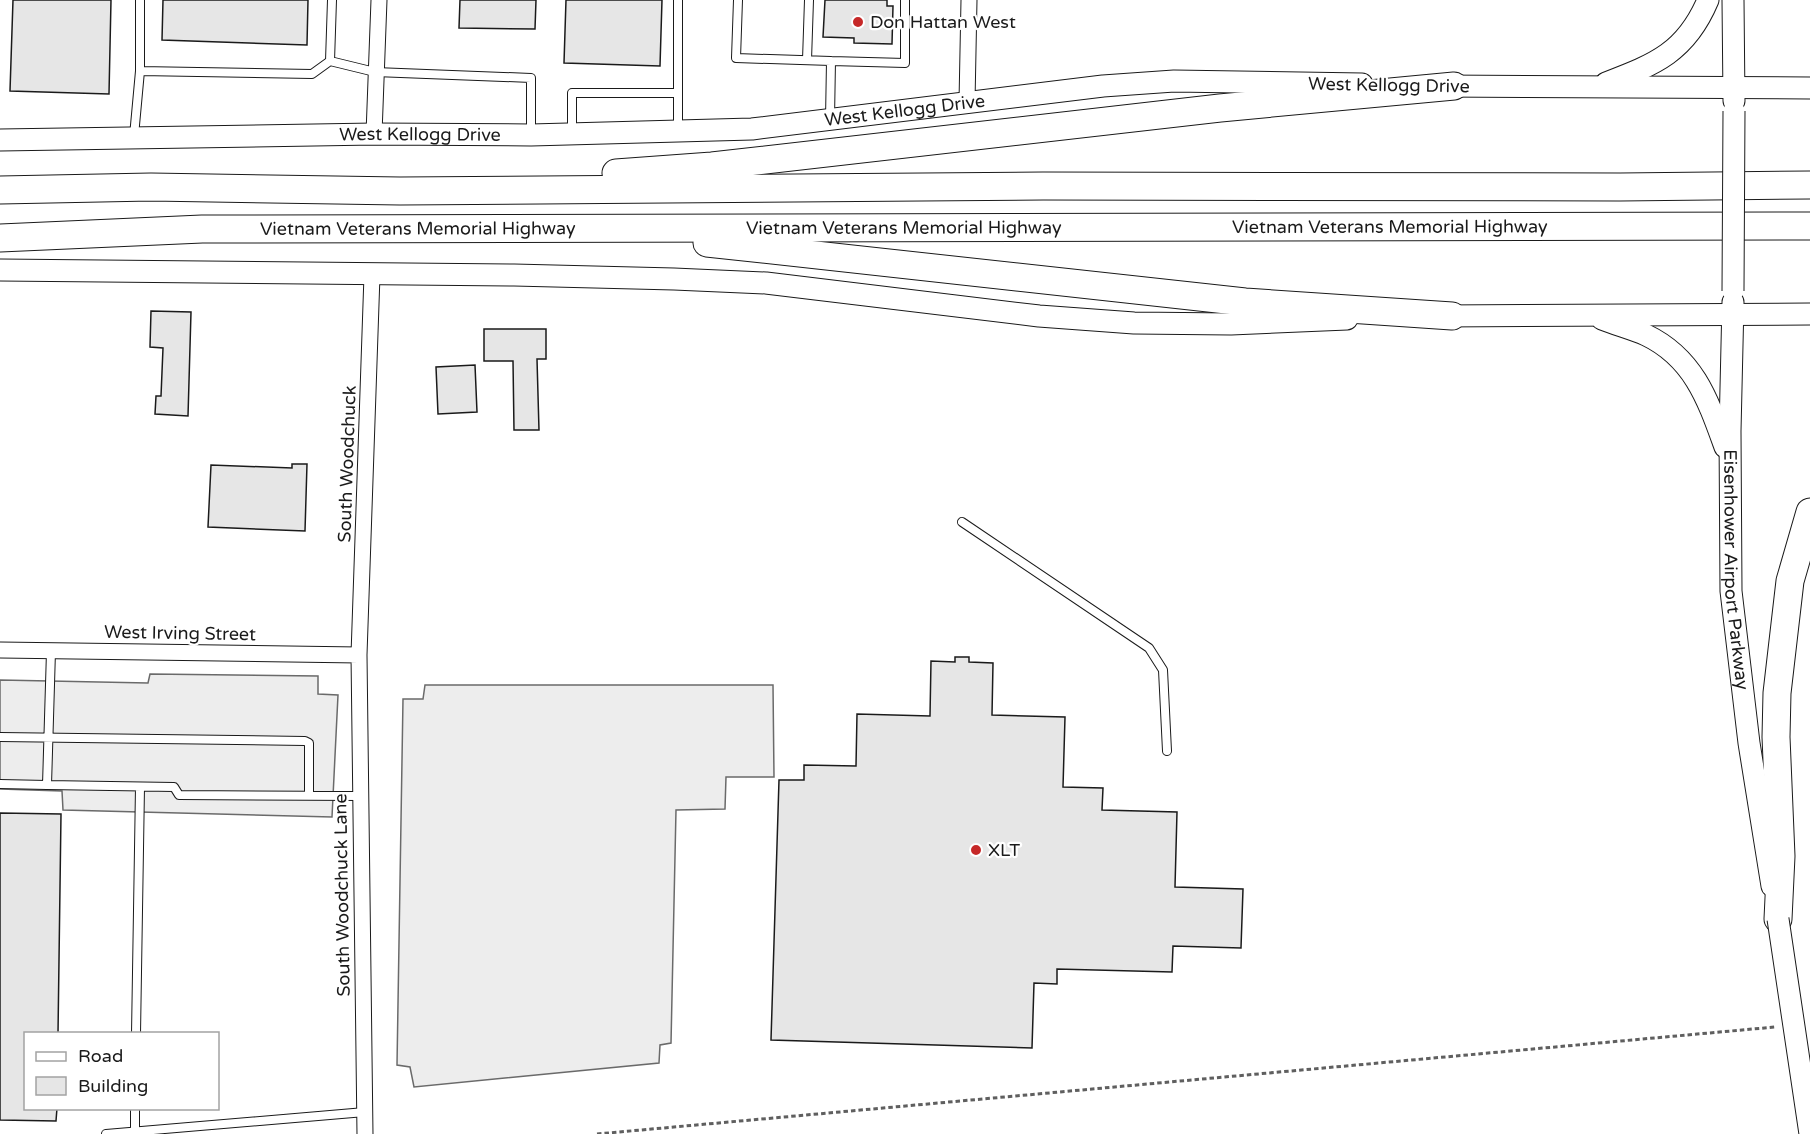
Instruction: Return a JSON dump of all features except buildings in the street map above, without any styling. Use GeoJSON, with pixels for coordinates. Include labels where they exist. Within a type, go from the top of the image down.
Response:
{"type":"FeatureCollection","features":[{"type":"Feature","properties":{"kind":"highway"},"geometry":{"type":"LineString","coordinates":[[400,191],[712,166],[1209,109],[1454,86]]}},
{"type":"Feature","properties":{"kind":"highway","name":"Vietnam Veterans Memorial Highway"},"geometry":{"type":"LineString","coordinates":[[0,190],[151,187],[400,191],[1043,186],[1810,185]]}},
{"type":"Feature","properties":{"kind":"highway","name":"Vietnam Veterans Memorial Highway"},"geometry":{"type":"LineString","coordinates":[[0,238],[202,229],[1810,226]]}},
{"type":"Feature","properties":{"kind":"highway"},"geometry":{"type":"LineString","coordinates":[[586,228],[1245,302],[1452,316]]}},
{"type":"Feature","properties":{"kind":"highway"},"geometry":{"type":"LineString","coordinates":[[1778,919],[1780,856],[1777,693],[1790,581],[1810,512]]}},
{"type":"Feature","properties":{"kind":"main road"},"geometry":{"type":"LineString","coordinates":[[1593,88],[1648,67],[1667,55],[1683,42],[1700,20],[1708,0]]}},
{"type":"Feature","properties":{"kind":"main road","name":"Eisenhower Airport Parkway"},"geometry":{"type":"LineString","coordinates":[[1733,0],[1731,591],[1750,754],[1778,919],[1809,1134]]}},
{"type":"Feature","properties":{"kind":"main road","name":"West Kellogg Drive"},"geometry":{"type":"LineString","coordinates":[[0,140],[374,134],[572,135],[752,129],[1103,86],[1174,81],[1593,88],[1810,88]]}},
{"type":"Feature","properties":{"kind":"main road"},"geometry":{"type":"LineString","coordinates":[[0,270],[514,275],[766,283],[1039,316],[1134,323],[1231,324],[1452,316],[1810,314]]}},
{"type":"Feature","properties":{"kind":"main road"},"geometry":{"type":"LineString","coordinates":[[1590,315],[1646,336],[1670,350],[1690,369],[1703,390],[1725,448],[1730,488]]}},
{"type":"Feature","properties":{"kind":"street"},"geometry":{"type":"LineString","coordinates":[[374,134],[379,0]]}},
{"type":"Feature","properties":{"kind":"street"},"geometry":{"type":"LineString","coordinates":[[967,102],[969,0]]}},
{"type":"Feature","properties":{"kind":"street","name":"South Woodchuck"},"geometry":{"type":"LineString","coordinates":[[359,655],[372,275]]}},
{"type":"Feature","properties":{"kind":"street","name":"West Irving Street"},"geometry":{"type":"LineString","coordinates":[[0,650],[359,655]]}},
{"type":"Feature","properties":{"kind":"street","name":"South Woodchuck Lane"},"geometry":{"type":"LineString","coordinates":[[359,655],[364,1134]]}},
{"type":"Feature","properties":{"kind":"lane"},"geometry":{"type":"LineString","coordinates":[[134,137],[140,71],[140,0]]}},
{"type":"Feature","properties":{"kind":"lane"},"geometry":{"type":"LineString","coordinates":[[330,61],[333,0]]}},
{"type":"Feature","properties":{"kind":"lane"},"geometry":{"type":"LineString","coordinates":[[678,0],[678,131]]}},
{"type":"Feature","properties":{"kind":"lane"},"geometry":{"type":"LineString","coordinates":[[738,0],[736,58],[905,63],[906,0]]}},
{"type":"Feature","properties":{"kind":"lane"},"geometry":{"type":"LineString","coordinates":[[807,60],[809,0]]}},
{"type":"Feature","properties":{"kind":"lane"},"geometry":{"type":"LineString","coordinates":[[140,71],[312,74],[330,61],[375,72],[531,78],[531,135]]}},
{"type":"Feature","properties":{"kind":"lane"},"geometry":{"type":"LineString","coordinates":[[830,120],[831,61]]}},
{"type":"Feature","properties":{"kind":"lane"},"geometry":{"type":"LineString","coordinates":[[572,135],[572,93],[678,93]]}},
{"type":"Feature","properties":{"kind":"lane"},"geometry":{"type":"LineString","coordinates":[[962,522],[1149,648],[1163,670],[1167,751]]}},
{"type":"Feature","properties":{"kind":"lane"},"geometry":{"type":"LineString","coordinates":[[47,785],[51,651]]}},
{"type":"Feature","properties":{"kind":"lane"},"geometry":{"type":"LineString","coordinates":[[0,737],[305,741],[309,743],[309,795]]}},
{"type":"Feature","properties":{"kind":"lane"},"geometry":{"type":"LineString","coordinates":[[0,784],[174,787],[179,795],[361,796]]}},
{"type":"Feature","properties":{"kind":"lane"},"geometry":{"type":"LineString","coordinates":[[136,1032],[140,787]]}},
{"type":"Feature","properties":{"kind":"lane"},"geometry":{"type":"LineString","coordinates":[[135,1110],[135,1132]]}},
{"type":"Feature","properties":{"kind":"lane"},"geometry":{"type":"LineString","coordinates":[[106,1134],[364,1112]]}},
{"type":"Feature","properties":{"kind":"path"},"geometry":{"type":"LineString","coordinates":[[597,1134],[1786,1026]]}},
{"type":"Feature","properties":{"kind":"shaded area"},"geometry":{"type":"Polygon","coordinates":[[[150,674],[318,676],[318,694],[338,695],[332,817],[63,810],[62,791],[0,789],[0,680],[148,683],[150,674]]]}},
{"type":"Feature","properties":{"kind":"shaded area"},"geometry":{"type":"Polygon","coordinates":[[[425,685],[773,685],[774,777],[726,777],[725,809],[676,810],[671,1043],[660,1045],[659,1063],[414,1087],[410,1067],[397,1065],[403,699],[423,699],[425,685]]]}},
{"type":"Feature","properties":{"kind":"place","name":"Don Hattan West"},"geometry":{"type":"Point","coordinates":[858,22]}},
{"type":"Feature","properties":{"kind":"place","name":"XLT"},"geometry":{"type":"Point","coordinates":[976,850]}}]}
